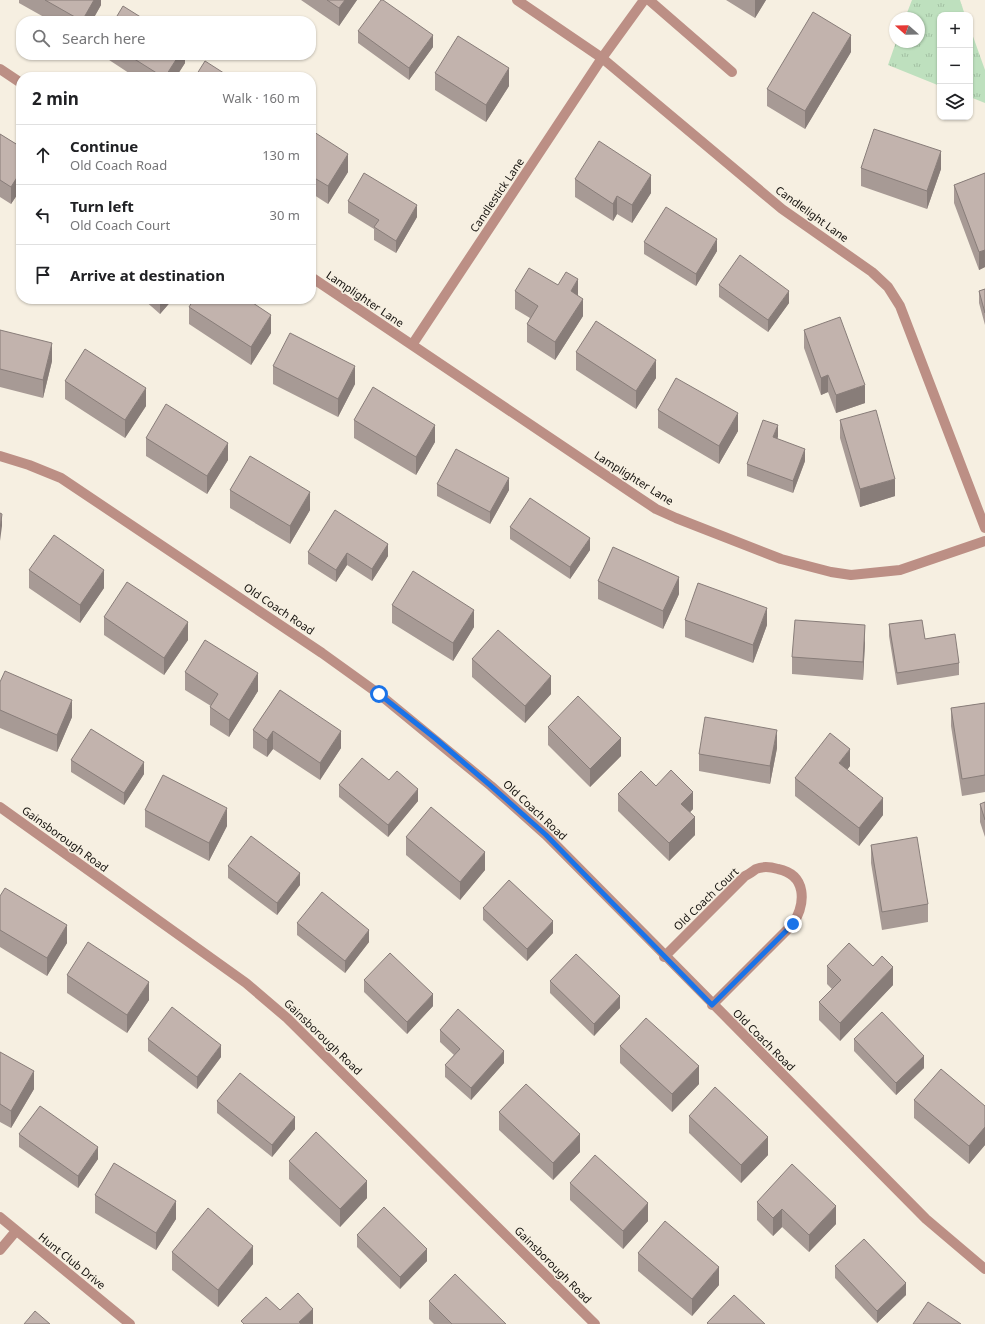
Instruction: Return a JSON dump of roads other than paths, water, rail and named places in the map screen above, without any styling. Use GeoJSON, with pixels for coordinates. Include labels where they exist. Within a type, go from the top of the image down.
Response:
{"type":"FeatureCollection","features":[{"type":"Feature","properties":{"kind":"street","name":"Candlelight Lane"},"geometry":{"type":"LineString","coordinates":[[517,0],[602,58],[782,209],[872,272],[888,287],[900,306],[985,528]]}},
{"type":"Feature","properties":{"kind":"street","name":"Candlestick Lane"},"geometry":{"type":"LineString","coordinates":[[412,345],[602,58],[644,0]]}},
{"type":"Feature","properties":{"kind":"street"},"geometry":{"type":"LineString","coordinates":[[649,0],[732,72]]}},
{"type":"Feature","properties":{"kind":"street"},"geometry":{"type":"LineString","coordinates":[[0,69],[16,80]]}},
{"type":"Feature","properties":{"kind":"street","name":"Lamplighter Lane"},"geometry":{"type":"LineString","coordinates":[[316,280],[656,509],[781,559],[830,572],[851,575],[877,573],[900,570],[985,541]]}},
{"type":"Feature","properties":{"kind":"street","name":"Old Coach Road"},"geometry":{"type":"LineString","coordinates":[[0,456],[29,464],[61,478],[322,652],[436,739],[540,830],[664,957],[926,1219],[985,1269]]}},
{"type":"Feature","properties":{"kind":"street","name":"Gainsborough Road"},"geometry":{"type":"LineString","coordinates":[[0,807],[246,983],[287,1018],[595,1324]]}},
{"type":"Feature","properties":{"kind":"street","name":"Old Coach Court"},"geometry":{"type":"LineString","coordinates":[[664,957],[746,876],[757,869],[770,867],[783,870],[795,877],[801,888],[802,902],[799,914],[793,924],[712,1005]]}},
{"type":"Feature","properties":{"kind":"street","name":"Hunt Club Drive"},"geometry":{"type":"LineString","coordinates":[[0,1217],[130,1324]]}},
{"type":"Feature","properties":{"kind":"street"},"geometry":{"type":"LineString","coordinates":[[0,1250],[16,1231]]}}]}
